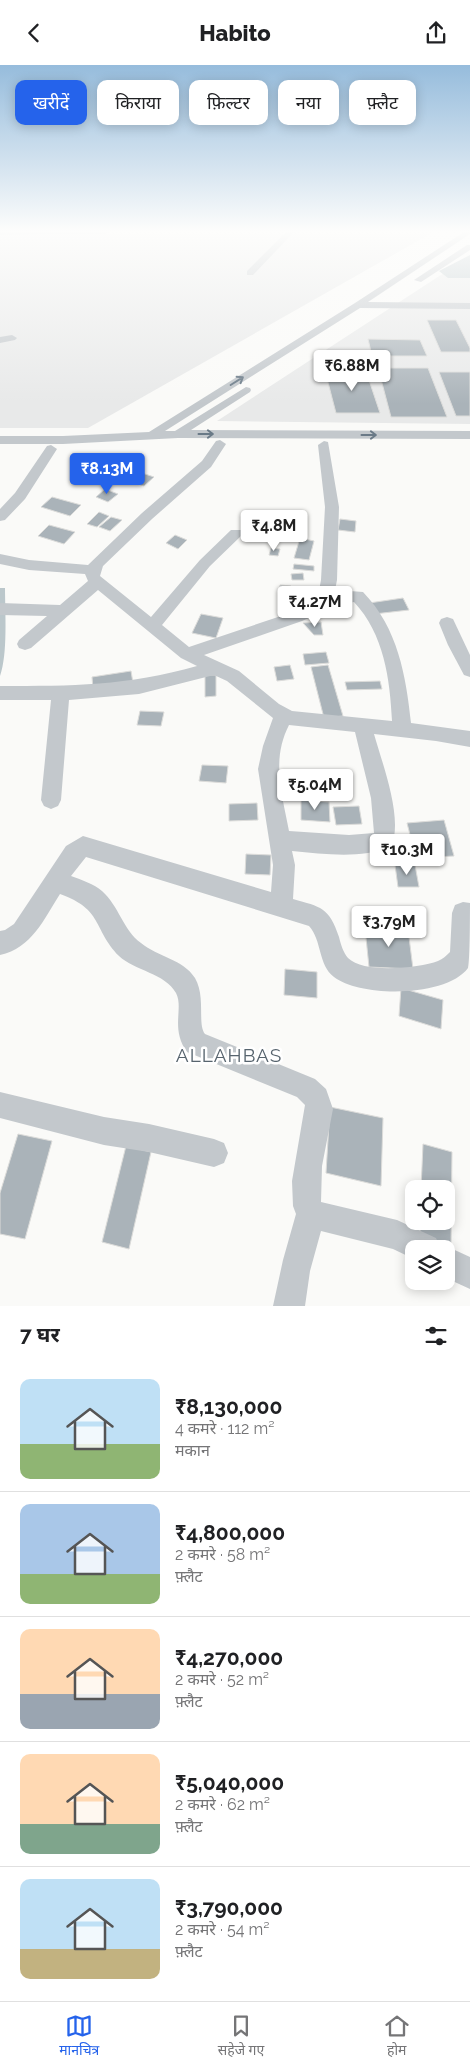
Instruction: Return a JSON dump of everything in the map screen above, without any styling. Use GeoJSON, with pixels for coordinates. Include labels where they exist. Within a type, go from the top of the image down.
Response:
{"type":"FeatureCollection","features":[{"type":"Feature","properties":{"kind":"street"},"geometry":{"type":"LineString","coordinates":[[136,444],[384,288]]}},
{"type":"Feature","properties":{"kind":"street"},"geometry":{"type":"LineString","coordinates":[[327,337],[392,296]]}},
{"type":"Feature","properties":{"kind":"street"},"geometry":{"type":"LineString","coordinates":[[358,305],[470,306]]}},
{"type":"Feature","properties":{"kind":"street"},"geometry":{"type":"LineString","coordinates":[[0,340],[12,338]]}},
{"type":"Feature","properties":{"kind":"street"},"geometry":{"type":"LineString","coordinates":[[163,444],[253,385]]}},
{"type":"Feature","properties":{"kind":"street"},"geometry":{"type":"LineString","coordinates":[[0,440],[51,441],[178,433],[470,435]]}},
{"type":"Feature","properties":{"kind":"street"},"geometry":{"type":"LineString","coordinates":[[0,450],[136,444],[470,446]]}},
{"type":"Feature","properties":{"kind":"street"},"geometry":{"type":"LineString","coordinates":[[25,644],[63,611],[95,576],[96,564],[147,516],[207,464],[220,445]]}},
{"type":"Feature","properties":{"kind":"street"},"geometry":{"type":"LineString","coordinates":[[324,445],[332,507],[330,580],[325,603]]}},
{"type":"Feature","properties":{"kind":"street"},"geometry":{"type":"LineString","coordinates":[[0,517],[20,496],[51,449]]}},
{"type":"Feature","properties":{"kind":"street"},"geometry":{"type":"LineString","coordinates":[[152,627],[204,563],[236,533]]}},
{"type":"Feature","properties":{"kind":"street"},"geometry":{"type":"LineString","coordinates":[[0,559],[95,576],[152,627],[186,654],[239,680],[283,715],[299,720],[402,729],[470,739]]}},
{"type":"Feature","properties":{"kind":"street"},"geometry":{"type":"LineString","coordinates":[[186,654],[295,618],[314,611],[325,603],[350,596],[358,596],[363,600],[380,629],[395,667],[402,729]]}},
{"type":"Feature","properties":{"kind":"street"},"geometry":{"type":"LineString","coordinates":[[0,609],[63,611]]}},
{"type":"Feature","properties":{"kind":"street"},"geometry":{"type":"LineString","coordinates":[[447,623],[456,645],[470,670]]}},
{"type":"Feature","properties":{"kind":"street"},"geometry":{"type":"LineString","coordinates":[[0,693],[61,693],[139,687],[214,668]]}},
{"type":"Feature","properties":{"kind":"street"},"geometry":{"type":"LineString","coordinates":[[51,800],[61,693]]}},
{"type":"Feature","properties":{"kind":"street"},"geometry":{"type":"LineString","coordinates":[[281,907],[285,875],[281,840],[268,769],[272,746],[283,715]]}},
{"type":"Feature","properties":{"kind":"street"},"geometry":{"type":"LineString","coordinates":[[281,840],[360,845],[378,843],[384,840],[385,831],[381,802],[362,725]]}},
{"type":"Feature","properties":{"kind":"street"},"geometry":{"type":"LineString","coordinates":[[0,943],[17,937],[78,848],[90,847],[172,875],[316,917],[323,925],[340,968],[346,973],[372,979],[421,978],[438,973],[454,965],[462,953],[463,913],[470,914]]}},
{"type":"Feature","properties":{"kind":"street"},"geometry":{"type":"LineString","coordinates":[[55,881],[93,898],[100,906],[118,937],[128,947],[135,953],[177,975],[188,992],[190,1036],[196,1043],[306,1088],[317,1097],[320,1105],[305,1193],[307,1209],[311,1214],[397,1235],[407,1240]]}},
{"type":"Feature","properties":{"kind":"street"},"geometry":{"type":"LineString","coordinates":[[0,1105],[104,1131],[150,1138],[214,1153]]}},
{"type":"Feature","properties":{"kind":"street"},"geometry":{"type":"LineString","coordinates":[[289,1306],[298,1253],[311,1214]]}},
{"type":"Feature","properties":{"kind":"street"},"geometry":{"type":"LineString","coordinates":[[455,1266],[470,1274]]}},
{"type":"Feature","properties":{"kind":"shaded area"},"geometry":{"type":"Polygon","coordinates":[[[0,288],[335,288],[88,428],[0,428],[0,288]]]}},
{"type":"Feature","properties":{"kind":"shaded area"},"geometry":{"type":"Polygon","coordinates":[[[421,288],[470,288],[470,424],[217,421],[421,288]]]}},
{"type":"Feature","properties":{"kind":"shaded area"},"geometry":{"type":"Polygon","coordinates":[[[0,588],[5,588],[6,621],[3,667],[0,676],[0,588]]]}},
{"type":"Feature","properties":{"kind":"building"},"geometry":{"type":"Polygon","coordinates":[[[427,320],[456,320],[470,348],[470,352],[441,352],[427,320]]]}},
{"type":"Feature","properties":{"kind":"building"},"geometry":{"type":"Polygon","coordinates":[[[368,339],[420,340],[427,356],[372,356],[368,339]]]}},
{"type":"Feature","properties":{"kind":"building"},"geometry":{"type":"Polygon","coordinates":[[[378,368],[428,368],[447,417],[391,417],[378,368]]]}},
{"type":"Feature","properties":{"kind":"building"},"geometry":{"type":"Polygon","coordinates":[[[325,371],[366,371],[380,413],[336,413],[325,371]]]}},
{"type":"Feature","properties":{"kind":"building"},"geometry":{"type":"Polygon","coordinates":[[[439,372],[470,372],[470,416],[456,416],[439,372]]]}},
{"type":"Feature","properties":{"kind":"building"},"geometry":{"type":"Polygon","coordinates":[[[142,473],[154,477],[144,486],[132,482],[142,473]]]}},
{"type":"Feature","properties":{"kind":"building"},"geometry":{"type":"Polygon","coordinates":[[[105,489],[118,494],[108,502],[96,497],[105,489]]]}},
{"type":"Feature","properties":{"kind":"building"},"geometry":{"type":"Polygon","coordinates":[[[52,497],[81,505],[70,516],[41,507],[52,497]]]}},
{"type":"Feature","properties":{"kind":"building"},"geometry":{"type":"Polygon","coordinates":[[[99,512],[109,516],[97,527],[87,524],[99,512]]]}},
{"type":"Feature","properties":{"kind":"building"},"geometry":{"type":"Polygon","coordinates":[[[111,517],[122,520],[110,531],[99,527],[111,517]]]}},
{"type":"Feature","properties":{"kind":"building"},"geometry":{"type":"Polygon","coordinates":[[[340,519],[356,521],[355,532],[338,530],[340,519]]]}},
{"type":"Feature","properties":{"kind":"building"},"geometry":{"type":"Polygon","coordinates":[[[49,525],[75,532],[64,544],[38,536],[49,525]]]}},
{"type":"Feature","properties":{"kind":"building"},"geometry":{"type":"Polygon","coordinates":[[[175,535],[187,540],[178,549],[166,543],[175,535]]]}},
{"type":"Feature","properties":{"kind":"building"},"geometry":{"type":"Polygon","coordinates":[[[300,538],[314,541],[309,560],[294,558],[300,538]]]}},
{"type":"Feature","properties":{"kind":"building"},"geometry":{"type":"Polygon","coordinates":[[[271,548],[280,549],[278,556],[269,555],[271,548]]]}},
{"type":"Feature","properties":{"kind":"building"},"geometry":{"type":"Polygon","coordinates":[[[294,564],[314,566],[314,571],[293,569],[294,564]]]}},
{"type":"Feature","properties":{"kind":"building"},"geometry":{"type":"Polygon","coordinates":[[[303,573],[304,580],[292,580],[291,574],[303,573]]]}},
{"type":"Feature","properties":{"kind":"building"},"geometry":{"type":"Polygon","coordinates":[[[280,585],[291,586],[289,603],[279,602],[280,585]]]}},
{"type":"Feature","properties":{"kind":"building"},"geometry":{"type":"Polygon","coordinates":[[[403,598],[409,610],[374,614],[369,603],[403,598]]]}},
{"type":"Feature","properties":{"kind":"building"},"geometry":{"type":"Polygon","coordinates":[[[201,614],[223,618],[216,638],[192,633],[201,614]]]}},
{"type":"Feature","properties":{"kind":"building"},"geometry":{"type":"Polygon","coordinates":[[[321,622],[323,635],[314,635],[303,623],[321,622]]]}},
{"type":"Feature","properties":{"kind":"building"},"geometry":{"type":"Polygon","coordinates":[[[326,652],[329,663],[305,665],[303,654],[326,652]]]}},
{"type":"Feature","properties":{"kind":"building"},"geometry":{"type":"Polygon","coordinates":[[[290,665],[294,679],[277,681],[274,667],[290,665]]]}},
{"type":"Feature","properties":{"kind":"building"},"geometry":{"type":"Polygon","coordinates":[[[328,665],[343,716],[324,718],[311,667],[328,665]]]}},
{"type":"Feature","properties":{"kind":"building"},"geometry":{"type":"Polygon","coordinates":[[[131,671],[133,683],[93,689],[92,677],[131,671]]]}},
{"type":"Feature","properties":{"kind":"building"},"geometry":{"type":"Polygon","coordinates":[[[205,675],[216,675],[216,696],[205,697],[205,675]]]}},
{"type":"Feature","properties":{"kind":"building"},"geometry":{"type":"Polygon","coordinates":[[[380,681],[382,689],[347,690],[345,682],[380,681]]]}},
{"type":"Feature","properties":{"kind":"building"},"geometry":{"type":"Polygon","coordinates":[[[140,711],[164,712],[161,726],[137,725],[140,711]]]}},
{"type":"Feature","properties":{"kind":"building"},"geometry":{"type":"Polygon","coordinates":[[[202,765],[228,766],[226,783],[199,781],[202,765]]]}},
{"type":"Feature","properties":{"kind":"building"},"geometry":{"type":"Polygon","coordinates":[[[301,800],[329,802],[330,822],[301,820],[301,800]]]}},
{"type":"Feature","properties":{"kind":"building"},"geometry":{"type":"Polygon","coordinates":[[[257,803],[258,820],[229,821],[229,804],[257,803]]]}},
{"type":"Feature","properties":{"kind":"building"},"geometry":{"type":"Polygon","coordinates":[[[359,806],[362,824],[336,825],[333,807],[359,806]]]}},
{"type":"Feature","properties":{"kind":"building"},"geometry":{"type":"Polygon","coordinates":[[[444,820],[454,856],[416,858],[407,823],[444,820]]]}},
{"type":"Feature","properties":{"kind":"building"},"geometry":{"type":"Polygon","coordinates":[[[246,854],[271,855],[270,875],[245,874],[246,854]]]}},
{"type":"Feature","properties":{"kind":"building"},"geometry":{"type":"Polygon","coordinates":[[[395,865],[415,865],[419,887],[398,887],[395,865]]]}},
{"type":"Feature","properties":{"kind":"building"},"geometry":{"type":"Polygon","coordinates":[[[365,928],[408,929],[413,969],[369,967],[365,928]]]}},
{"type":"Feature","properties":{"kind":"building"},"geometry":{"type":"Polygon","coordinates":[[[285,969],[317,972],[317,998],[284,995],[285,969]]]}},
{"type":"Feature","properties":{"kind":"building"},"geometry":{"type":"Polygon","coordinates":[[[401,988],[443,1000],[441,1029],[399,1016],[401,988]]]}},
{"type":"Feature","properties":{"kind":"building"},"geometry":{"type":"Polygon","coordinates":[[[330,1107],[383,1118],[381,1186],[326,1173],[330,1107]]]}},
{"type":"Feature","properties":{"kind":"building"},"geometry":{"type":"Polygon","coordinates":[[[18,1134],[52,1141],[25,1239],[0,1234],[0,1193],[18,1134]]]}},
{"type":"Feature","properties":{"kind":"building"},"geometry":{"type":"Polygon","coordinates":[[[423,1144],[452,1152],[452,1180],[421,1180],[423,1144]]]}},
{"type":"Feature","properties":{"kind":"building"},"geometry":{"type":"Polygon","coordinates":[[[126,1146],[151,1152],[129,1249],[102,1242],[126,1146]]]}},
{"type":"Feature","properties":{"kind":"building"},"geometry":{"type":"Polygon","coordinates":[[[420,1230],[451,1230],[451,1240],[434,1240],[420,1236],[420,1230]]]}},
{"type":"Feature","properties":{"kind":"district","name":"ALLAHBAS"},"geometry":{"type":"Point","coordinates":[229,1055]}}]}
